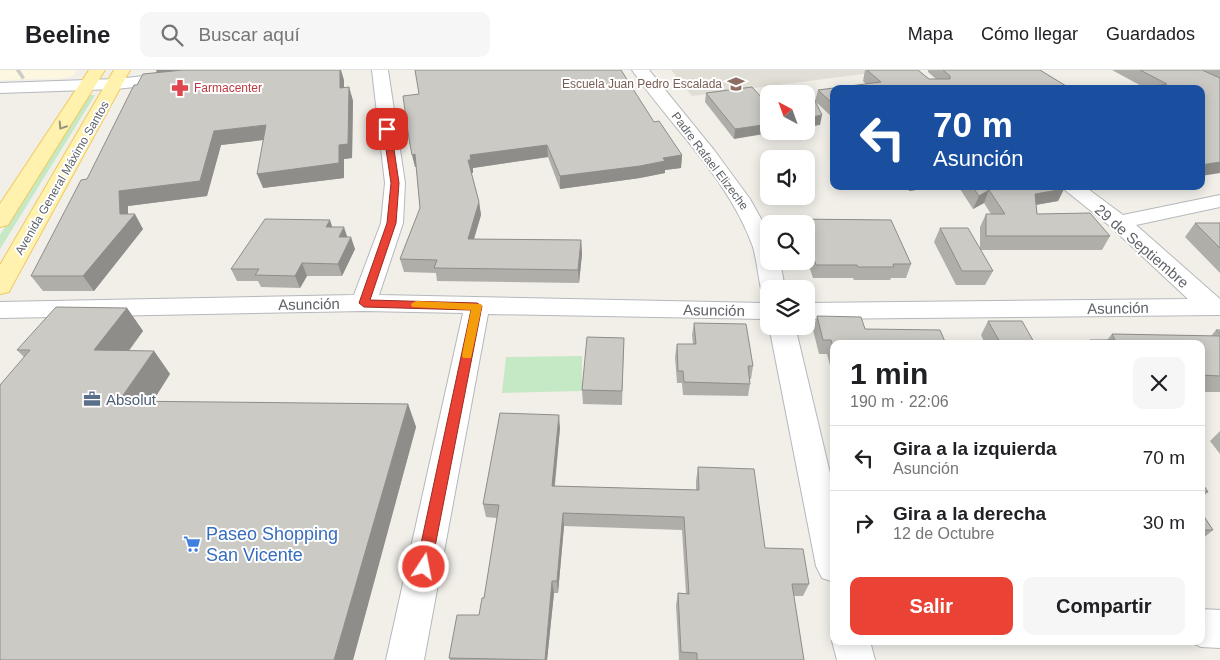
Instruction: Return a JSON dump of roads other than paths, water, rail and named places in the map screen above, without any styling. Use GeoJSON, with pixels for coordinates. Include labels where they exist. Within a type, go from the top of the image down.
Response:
{"type":"FeatureCollection","features":[{"type":"Feature","properties":{"kind":"main road","name":"Avenida General Máximo Santos"},"geometry":{"type":"LineString","coordinates":[[0,220],[85,73]]}},
{"type":"Feature","properties":{"kind":"main road","name":"Avenida General Máximo Santos"},"geometry":{"type":"LineString","coordinates":[[0,286],[119,77]]}},
{"type":"Feature","properties":{"kind":"street"},"geometry":{"type":"LineString","coordinates":[[0,88],[36,80],[85,73],[119,77],[247,70]]}},
{"type":"Feature","properties":{"kind":"street"},"geometry":{"type":"LineString","coordinates":[[364,303],[392,223],[395,183],[380,70]]}},
{"type":"Feature","properties":{"kind":"street","name":"Padre Rafael Elizeche"},"geometry":{"type":"LineString","coordinates":[[640,70],[732,188],[749,214],[764,246],[771,280]]}},
{"type":"Feature","properties":{"kind":"street"},"geometry":{"type":"LineString","coordinates":[[0,88],[16,74],[36,80]]}},
{"type":"Feature","properties":{"kind":"street","name":"29 de Septiembre"},"geometry":{"type":"LineString","coordinates":[[1075,190],[1119,222],[1216,307]]}},
{"type":"Feature","properties":{"kind":"street"},"geometry":{"type":"LineString","coordinates":[[1119,222],[1220,201]]}},
{"type":"Feature","properties":{"kind":"street","name":"Asunción"},"geometry":{"type":"LineString","coordinates":[[0,310],[364,303],[760,311]]}},
{"type":"Feature","properties":{"kind":"street"},"geometry":{"type":"LineString","coordinates":[[405,660],[477,306]]}},
{"type":"Feature","properties":{"kind":"street","name":"Asunción"},"geometry":{"type":"LineString","coordinates":[[815,311],[1216,307]]}},
{"type":"Feature","properties":{"kind":"street"},"geometry":{"type":"LineString","coordinates":[[784,335],[830,548]]}},
{"type":"Feature","properties":{"kind":"street"},"geometry":{"type":"LineString","coordinates":[[1205,628],[1220,629]]}},
{"type":"Feature","properties":{"kind":"street"},"geometry":{"type":"LineString","coordinates":[[852,645],[856,660]]}},
{"type":"Feature","properties":{"kind":"place","name":"Escuela Juan Pedro Escalada"},"geometry":{"type":"Point","coordinates":[736,84]}},
{"type":"Feature","properties":{"kind":"place","name":"Farmacenter"},"geometry":{"type":"Point","coordinates":[180,88]}},
{"type":"Feature","properties":{"kind":"place","name":"Absolut"},"geometry":{"type":"Point","coordinates":[92,399]}},
{"type":"Feature","properties":{"kind":"place","name":"Paseo Shopping San Vicente"},"geometry":{"type":"Point","coordinates":[192,544]}}]}
